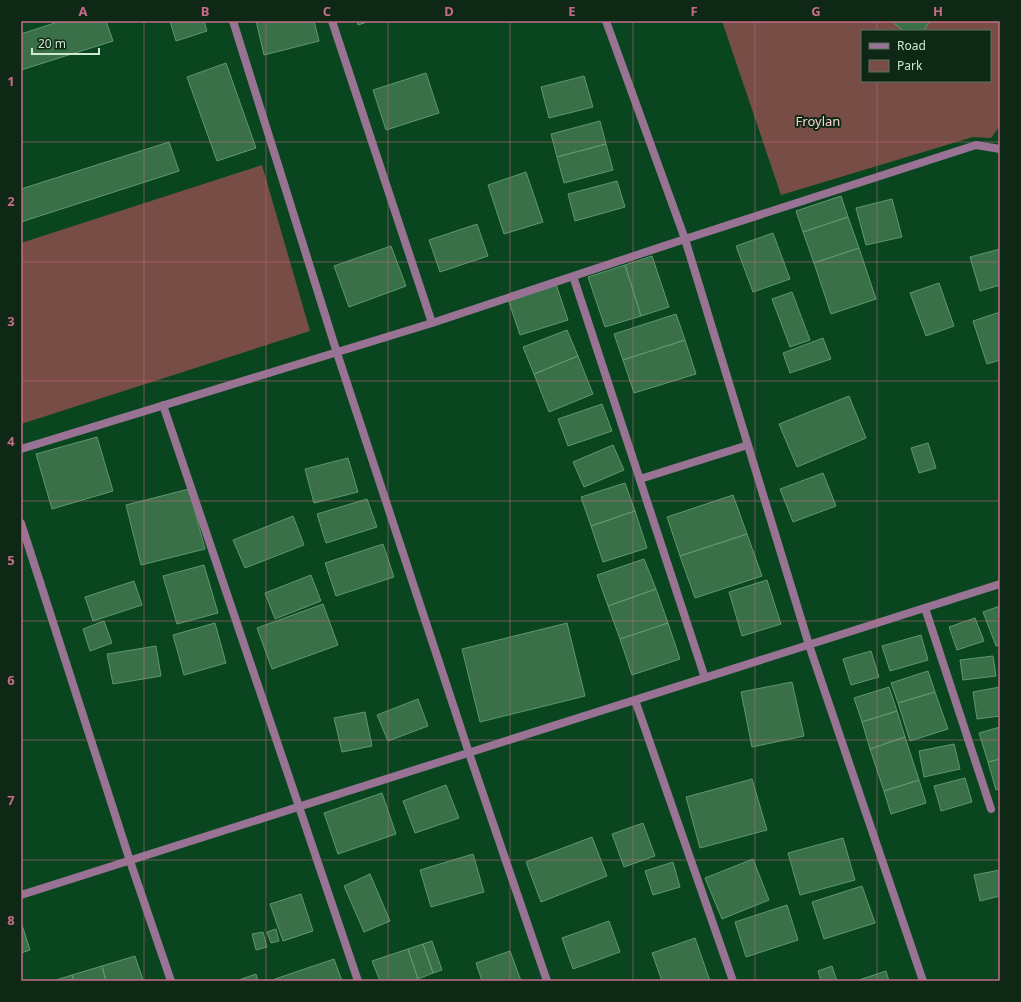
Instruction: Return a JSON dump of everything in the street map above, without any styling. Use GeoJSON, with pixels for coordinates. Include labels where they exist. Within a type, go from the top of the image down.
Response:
{"type":"FeatureCollection","features":[{"type":"Feature","properties":{"kind":"street"},"geometry":{"type":"LineString","coordinates":[[233,21],[337,353],[469,753],[547,981]]}},
{"type":"Feature","properties":{"kind":"street"},"geometry":{"type":"LineString","coordinates":[[332,21],[432,323]]}},
{"type":"Feature","properties":{"kind":"street"},"geometry":{"type":"LineString","coordinates":[[606,21],[685,239],[809,645],[923,981]]}},
{"type":"Feature","properties":{"kind":"street"},"geometry":{"type":"LineString","coordinates":[[21,449],[432,323],[976,145],[1000,149]]}},
{"type":"Feature","properties":{"kind":"street"},"geometry":{"type":"LineString","coordinates":[[573,276],[705,678]]}},
{"type":"Feature","properties":{"kind":"street"},"geometry":{"type":"LineString","coordinates":[[163,405],[358,981]]}},
{"type":"Feature","properties":{"kind":"street"},"geometry":{"type":"LineString","coordinates":[[640,479],[748,445]]}},
{"type":"Feature","properties":{"kind":"street"},"geometry":{"type":"LineString","coordinates":[[21,523],[130,861],[171,981]]}},
{"type":"Feature","properties":{"kind":"street"},"geometry":{"type":"LineString","coordinates":[[21,895],[1000,584]]}},
{"type":"Feature","properties":{"kind":"street"},"geometry":{"type":"LineString","coordinates":[[925,608],[991,809]]}},
{"type":"Feature","properties":{"kind":"street"},"geometry":{"type":"LineString","coordinates":[[635,700],[733,981]]}},
{"type":"Feature","properties":{"kind":"green space","name":"Froylan"},"geometry":{"type":"Polygon","coordinates":[[[722,21],[1000,21],[1000,126],[991,138],[973,137],[781,195],[722,21]]]}},
{"type":"Feature","properties":{"kind":"green space"},"geometry":{"type":"Polygon","coordinates":[[[262,165],[310,331],[21,424],[21,243],[262,165]]]}},
{"type":"Feature","properties":{"kind":"building"},"geometry":{"type":"Polygon","coordinates":[[[61,21],[106,21],[113,41],[21,70],[21,34],[61,21]]]}},
{"type":"Feature","properties":{"kind":"building"},"geometry":{"type":"Polygon","coordinates":[[[170,21],[204,21],[207,31],[176,41],[170,21]]]}},
{"type":"Feature","properties":{"kind":"building"},"geometry":{"type":"Polygon","coordinates":[[[256,21],[314,21],[319,41],[264,55],[256,21]]]}},
{"type":"Feature","properties":{"kind":"building"},"geometry":{"type":"Polygon","coordinates":[[[357,21],[370,21],[358,25],[357,21]]]}},
{"type":"Feature","properties":{"kind":"building"},"geometry":{"type":"Polygon","coordinates":[[[891,21],[930,21],[924,30],[903,30],[891,21]]]}},
{"type":"Feature","properties":{"kind":"building"},"geometry":{"type":"Polygon","coordinates":[[[226,63],[256,148],[217,161],[187,77],[226,63]]]}},
{"type":"Feature","properties":{"kind":"building"},"geometry":{"type":"Polygon","coordinates":[[[426,73],[439,113],[386,130],[373,90],[426,73]]]}},
{"type":"Feature","properties":{"kind":"building"},"geometry":{"type":"Polygon","coordinates":[[[584,76],[593,107],[549,118],[541,87],[584,76]]]}},
{"type":"Feature","properties":{"kind":"building"},"geometry":{"type":"Polygon","coordinates":[[[600,121],[606,144],[557,157],[551,134],[600,121]]]}},
{"type":"Feature","properties":{"kind":"building"},"geometry":{"type":"Polygon","coordinates":[[[169,142],[179,171],[21,222],[21,189],[169,142]]]}},
{"type":"Feature","properties":{"kind":"building"},"geometry":{"type":"Polygon","coordinates":[[[606,144],[613,170],[564,183],[557,157],[606,144]]]}},
{"type":"Feature","properties":{"kind":"building"},"geometry":{"type":"Polygon","coordinates":[[[526,172],[543,222],[504,234],[488,185],[526,172]]]}},
{"type":"Feature","properties":{"kind":"building"},"geometry":{"type":"Polygon","coordinates":[[[617,181],[625,207],[575,221],[568,194],[617,181]]]}},
{"type":"Feature","properties":{"kind":"building"},"geometry":{"type":"Polygon","coordinates":[[[841,196],[848,217],[803,232],[796,211],[841,196]]]}},
{"type":"Feature","properties":{"kind":"building"},"geometry":{"type":"Polygon","coordinates":[[[892,199],[902,237],[866,245],[856,208],[892,199]]]}},
{"type":"Feature","properties":{"kind":"building"},"geometry":{"type":"Polygon","coordinates":[[[848,217],[859,248],[814,263],[803,232],[848,217]]]}},
{"type":"Feature","properties":{"kind":"building"},"geometry":{"type":"Polygon","coordinates":[[[477,224],[488,256],[440,272],[429,240],[477,224]]]}},
{"type":"Feature","properties":{"kind":"building"},"geometry":{"type":"Polygon","coordinates":[[[773,233],[790,279],[753,292],[736,246],[773,233]]]}},
{"type":"Feature","properties":{"kind":"building"},"geometry":{"type":"Polygon","coordinates":[[[391,246],[406,286],[349,307],[334,266],[391,246]]]}},
{"type":"Feature","properties":{"kind":"building"},"geometry":{"type":"Polygon","coordinates":[[[859,248],[876,299],[831,314],[814,263],[859,248]]]}},
{"type":"Feature","properties":{"kind":"building"},"geometry":{"type":"Polygon","coordinates":[[[1000,249],[1000,285],[980,291],[970,257],[1000,249]]]}},
{"type":"Feature","properties":{"kind":"building"},"geometry":{"type":"Polygon","coordinates":[[[652,256],[669,307],[641,316],[625,265],[652,256]]]}},
{"type":"Feature","properties":{"kind":"building"},"geometry":{"type":"Polygon","coordinates":[[[625,265],[641,316],[605,327],[588,277],[625,265]]]}},
{"type":"Feature","properties":{"kind":"building"},"geometry":{"type":"Polygon","coordinates":[[[939,283],[954,326],[926,336],[910,293],[939,283]]]}},
{"type":"Feature","properties":{"kind":"building"},"geometry":{"type":"Polygon","coordinates":[[[556,284],[568,320],[520,335],[508,299],[556,284]]]}},
{"type":"Feature","properties":{"kind":"building"},"geometry":{"type":"Polygon","coordinates":[[[792,292],[810,340],[790,347],[772,299],[792,292]]]}},
{"type":"Feature","properties":{"kind":"building"},"geometry":{"type":"Polygon","coordinates":[[[1000,312],[1000,360],[987,364],[973,321],[1000,312]]]}},
{"type":"Feature","properties":{"kind":"building"},"geometry":{"type":"Polygon","coordinates":[[[676,314],[685,340],[623,360],[614,334],[676,314]]]}},
{"type":"Feature","properties":{"kind":"building"},"geometry":{"type":"Polygon","coordinates":[[[567,330],[578,356],[534,374],[523,347],[567,330]]]}},
{"type":"Feature","properties":{"kind":"building"},"geometry":{"type":"Polygon","coordinates":[[[823,338],[831,359],[790,373],[783,353],[823,338]]]}},
{"type":"Feature","properties":{"kind":"building"},"geometry":{"type":"Polygon","coordinates":[[[685,340],[696,374],[634,393],[623,360],[685,340]]]}},
{"type":"Feature","properties":{"kind":"building"},"geometry":{"type":"Polygon","coordinates":[[[578,356],[593,394],[549,412],[534,374],[578,356]]]}},
{"type":"Feature","properties":{"kind":"building"},"geometry":{"type":"Polygon","coordinates":[[[849,396],[866,438],[797,467],[779,424],[849,396]]]}},
{"type":"Feature","properties":{"kind":"building"},"geometry":{"type":"Polygon","coordinates":[[[602,404],[612,431],[568,446],[558,419],[602,404]]]}},
{"type":"Feature","properties":{"kind":"building"},"geometry":{"type":"Polygon","coordinates":[[[97,437],[113,491],[52,509],[36,454],[97,437]]]}},
{"type":"Feature","properties":{"kind":"building"},"geometry":{"type":"Polygon","coordinates":[[[928,443],[936,468],[919,473],[911,448],[928,443]]]}},
{"type":"Feature","properties":{"kind":"building"},"geometry":{"type":"Polygon","coordinates":[[[613,445],[624,470],[584,487],[573,462],[613,445]]]}},
{"type":"Feature","properties":{"kind":"building"},"geometry":{"type":"Polygon","coordinates":[[[348,458],[358,492],[314,503],[305,469],[348,458]]]}},
{"type":"Feature","properties":{"kind":"building"},"geometry":{"type":"Polygon","coordinates":[[[823,473],[836,506],[793,522],[780,489],[823,473]]]}},
{"type":"Feature","properties":{"kind":"building"},"geometry":{"type":"Polygon","coordinates":[[[625,483],[635,511],[591,526],[581,497],[625,483]]]}},
{"type":"Feature","properties":{"kind":"building"},"geometry":{"type":"Polygon","coordinates":[[[189,489],[205,549],[141,565],[126,505],[189,489]]]}},
{"type":"Feature","properties":{"kind":"building"},"geometry":{"type":"Polygon","coordinates":[[[733,495],[747,534],[680,556],[667,517],[733,495]]]}},
{"type":"Feature","properties":{"kind":"building"},"geometry":{"type":"Polygon","coordinates":[[[367,499],[377,527],[326,543],[317,514],[367,499]]]}},
{"type":"Feature","properties":{"kind":"building"},"geometry":{"type":"Polygon","coordinates":[[[635,511],[647,548],[603,562],[591,526],[635,511]]]}},
{"type":"Feature","properties":{"kind":"building"},"geometry":{"type":"Polygon","coordinates":[[[293,516],[304,545],[245,568],[233,540],[293,516]]]}},
{"type":"Feature","properties":{"kind":"building"},"geometry":{"type":"Polygon","coordinates":[[[747,534],[762,576],[695,598],[680,556],[747,534]]]}},
{"type":"Feature","properties":{"kind":"building"},"geometry":{"type":"Polygon","coordinates":[[[383,544],[394,577],[336,596],[325,563],[383,544]]]}},
{"type":"Feature","properties":{"kind":"building"},"geometry":{"type":"Polygon","coordinates":[[[644,559],[656,589],[608,606],[597,575],[644,559]]]}},
{"type":"Feature","properties":{"kind":"building"},"geometry":{"type":"Polygon","coordinates":[[[204,565],[218,613],[177,624],[163,576],[204,565]]]}},
{"type":"Feature","properties":{"kind":"building"},"geometry":{"type":"Polygon","coordinates":[[[311,575],[321,601],[275,619],[265,593],[311,575]]]}},
{"type":"Feature","properties":{"kind":"building"},"geometry":{"type":"Polygon","coordinates":[[[767,580],[781,624],[742,636],[729,592],[767,580]]]}},
{"type":"Feature","properties":{"kind":"building"},"geometry":{"type":"Polygon","coordinates":[[[134,581],[142,605],[93,621],[85,597],[134,581]]]}},
{"type":"Feature","properties":{"kind":"building"},"geometry":{"type":"Polygon","coordinates":[[[656,589],[668,623],[620,639],[608,606],[656,589]]]}},
{"type":"Feature","properties":{"kind":"building"},"geometry":{"type":"Polygon","coordinates":[[[323,604],[338,645],[272,669],[257,628],[323,604]]]}},
{"type":"Feature","properties":{"kind":"building"},"geometry":{"type":"Polygon","coordinates":[[[1000,606],[1000,645],[996,646],[983,612],[1000,606]]]}},
{"type":"Feature","properties":{"kind":"building"},"geometry":{"type":"Polygon","coordinates":[[[975,618],[984,641],[957,650],[949,627],[975,618]]]}},
{"type":"Feature","properties":{"kind":"building"},"geometry":{"type":"Polygon","coordinates":[[[104,621],[112,643],[90,651],[83,629],[104,621]]]}},
{"type":"Feature","properties":{"kind":"building"},"geometry":{"type":"Polygon","coordinates":[[[215,623],[226,663],[184,675],[173,635],[215,623]]]}},
{"type":"Feature","properties":{"kind":"building"},"geometry":{"type":"Polygon","coordinates":[[[567,623],[585,696],[480,722],[462,649],[567,623]]]}},
{"type":"Feature","properties":{"kind":"building"},"geometry":{"type":"Polygon","coordinates":[[[668,623],[680,659],[632,675],[620,639],[668,623]]]}},
{"type":"Feature","properties":{"kind":"building"},"geometry":{"type":"Polygon","coordinates":[[[921,635],[928,660],[890,671],[882,646],[921,635]]]}},
{"type":"Feature","properties":{"kind":"building"},"geometry":{"type":"Polygon","coordinates":[[[156,646],[161,676],[113,684],[107,654],[156,646]]]}},
{"type":"Feature","properties":{"kind":"building"},"geometry":{"type":"Polygon","coordinates":[[[871,651],[879,677],[851,685],[843,659],[871,651]]]}},
{"type":"Feature","properties":{"kind":"building"},"geometry":{"type":"Polygon","coordinates":[[[993,656],[996,676],[963,680],[960,660],[993,656]]]}},
{"type":"Feature","properties":{"kind":"building"},"geometry":{"type":"Polygon","coordinates":[[[928,671],[935,692],[898,703],[891,683],[928,671]]]}},
{"type":"Feature","properties":{"kind":"building"},"geometry":{"type":"Polygon","coordinates":[[[792,682],[804,736],[752,747],[741,692],[792,682]]]}},
{"type":"Feature","properties":{"kind":"building"},"geometry":{"type":"Polygon","coordinates":[[[889,687],[897,711],[862,722],[854,698],[889,687]]]}},
{"type":"Feature","properties":{"kind":"building"},"geometry":{"type":"Polygon","coordinates":[[[1000,687],[1000,716],[977,719],[973,692],[1000,687]]]}},
{"type":"Feature","properties":{"kind":"building"},"geometry":{"type":"Polygon","coordinates":[[[935,692],[948,729],[910,741],[898,703],[935,692]]]}},
{"type":"Feature","properties":{"kind":"building"},"geometry":{"type":"Polygon","coordinates":[[[418,699],[428,726],[388,741],[377,715],[418,699]]]}},
{"type":"Feature","properties":{"kind":"building"},"geometry":{"type":"Polygon","coordinates":[[[897,711],[905,737],[870,749],[862,722],[897,711]]]}},
{"type":"Feature","properties":{"kind":"building"},"geometry":{"type":"Polygon","coordinates":[[[365,712],[372,746],[342,752],[334,718],[365,712]]]}},
{"type":"Feature","properties":{"kind":"building"},"geometry":{"type":"Polygon","coordinates":[[[1000,727],[1000,759],[988,762],[979,733],[1000,727]]]}},
{"type":"Feature","properties":{"kind":"building"},"geometry":{"type":"Polygon","coordinates":[[[905,737],[919,780],[884,791],[870,749],[905,737]]]}},
{"type":"Feature","properties":{"kind":"building"},"geometry":{"type":"Polygon","coordinates":[[[954,744],[960,769],[924,777],[919,751],[954,744]]]}},
{"type":"Feature","properties":{"kind":"building"},"geometry":{"type":"Polygon","coordinates":[[[1000,759],[1000,789],[996,790],[988,762],[1000,759]]]}},
{"type":"Feature","properties":{"kind":"building"},"geometry":{"type":"Polygon","coordinates":[[[965,778],[972,802],[941,811],[934,786],[965,778]]]}},
{"type":"Feature","properties":{"kind":"building"},"geometry":{"type":"Polygon","coordinates":[[[752,779],[767,830],[700,848],[686,797],[752,779]]]}},
{"type":"Feature","properties":{"kind":"building"},"geometry":{"type":"Polygon","coordinates":[[[919,780],[926,803],[891,814],[884,791],[919,780]]]}},
{"type":"Feature","properties":{"kind":"building"},"geometry":{"type":"Polygon","coordinates":[[[446,785],[459,818],[415,833],[403,801],[446,785]]]}},
{"type":"Feature","properties":{"kind":"building"},"geometry":{"type":"Polygon","coordinates":[[[382,793],[396,834],[338,854],[324,813],[382,793]]]}},
{"type":"Feature","properties":{"kind":"building"},"geometry":{"type":"Polygon","coordinates":[[[643,823],[655,856],[624,867],[612,834],[643,823]]]}},
{"type":"Feature","properties":{"kind":"building"},"geometry":{"type":"Polygon","coordinates":[[[592,837],[607,876],[541,902],[526,862],[592,837]]]}},
{"type":"Feature","properties":{"kind":"building"},"geometry":{"type":"Polygon","coordinates":[[[843,838],[855,880],[800,895],[788,853],[843,838]]]}},
{"type":"Feature","properties":{"kind":"building"},"geometry":{"type":"Polygon","coordinates":[[[473,854],[484,892],[431,907],[420,870],[473,854]]]}},
{"type":"Feature","properties":{"kind":"building"},"geometry":{"type":"Polygon","coordinates":[[[753,859],[769,900],[722,919],[705,878],[753,859]]]}},
{"type":"Feature","properties":{"kind":"building"},"geometry":{"type":"Polygon","coordinates":[[[673,862],[680,887],[653,895],[645,871],[673,862]]]}},
{"type":"Feature","properties":{"kind":"building"},"geometry":{"type":"Polygon","coordinates":[[[1000,870],[1000,896],[980,901],[974,875],[1000,870]]]}},
{"type":"Feature","properties":{"kind":"building"},"geometry":{"type":"Polygon","coordinates":[[[370,874],[390,921],[364,932],[344,886],[370,874]]]}},
{"type":"Feature","properties":{"kind":"building"},"geometry":{"type":"Polygon","coordinates":[[[862,886],[875,923],[824,939],[812,902],[862,886]]]}},
{"type":"Feature","properties":{"kind":"building"},"geometry":{"type":"Polygon","coordinates":[[[301,894],[313,931],[283,941],[270,904],[301,894]]]}},
{"type":"Feature","properties":{"kind":"building"},"geometry":{"type":"Polygon","coordinates":[[[787,905],[798,940],[746,957],[735,922],[787,905]]]}},
{"type":"Feature","properties":{"kind":"building"},"geometry":{"type":"Polygon","coordinates":[[[609,921],[620,952],[573,969],[562,938],[609,921]]]}},
{"type":"Feature","properties":{"kind":"building"},"geometry":{"type":"Polygon","coordinates":[[[21,922],[30,950],[21,953],[21,922]]]}},
{"type":"Feature","properties":{"kind":"building"},"geometry":{"type":"Polygon","coordinates":[[[276,929],[279,941],[271,943],[267,932],[276,929]]]}},
{"type":"Feature","properties":{"kind":"building"},"geometry":{"type":"Polygon","coordinates":[[[263,932],[267,947],[256,950],[252,934],[263,932]]]}},
{"type":"Feature","properties":{"kind":"building"},"geometry":{"type":"Polygon","coordinates":[[[695,938],[710,981],[662,981],[652,953],[695,938]]]}},
{"type":"Feature","properties":{"kind":"building"},"geometry":{"type":"Polygon","coordinates":[[[432,941],[442,970],[433,973],[423,944],[432,941]]]}},
{"type":"Feature","properties":{"kind":"building"},"geometry":{"type":"Polygon","coordinates":[[[423,944],[433,973],[418,979],[408,949],[423,944]]]}},
{"type":"Feature","properties":{"kind":"building"},"geometry":{"type":"Polygon","coordinates":[[[408,949],[418,979],[412,981],[380,981],[372,961],[408,949]]]}},
{"type":"Feature","properties":{"kind":"building"},"geometry":{"type":"Polygon","coordinates":[[[510,951],[521,981],[482,981],[476,963],[510,951]]]}},
{"type":"Feature","properties":{"kind":"building"},"geometry":{"type":"Polygon","coordinates":[[[135,956],[143,980],[106,981],[102,966],[135,956]]]}},
{"type":"Feature","properties":{"kind":"building"},"geometry":{"type":"Polygon","coordinates":[[[334,959],[342,981],[276,981],[275,979],[334,959]]]}},
{"type":"Feature","properties":{"kind":"building"},"geometry":{"type":"Polygon","coordinates":[[[102,966],[106,981],[74,981],[72,975],[102,966]]]}},
{"type":"Feature","properties":{"kind":"building"},"geometry":{"type":"Polygon","coordinates":[[[832,966],[837,981],[821,981],[818,971],[832,966]]]}},
{"type":"Feature","properties":{"kind":"building"},"geometry":{"type":"Polygon","coordinates":[[[886,971],[889,981],[856,981],[886,971]]]}},
{"type":"Feature","properties":{"kind":"building"},"geometry":{"type":"Polygon","coordinates":[[[256,974],[258,981],[236,981],[256,974]]]}},
{"type":"Feature","properties":{"kind":"building"},"geometry":{"type":"Polygon","coordinates":[[[72,975],[74,981],[53,981],[72,975]]]}}]}
